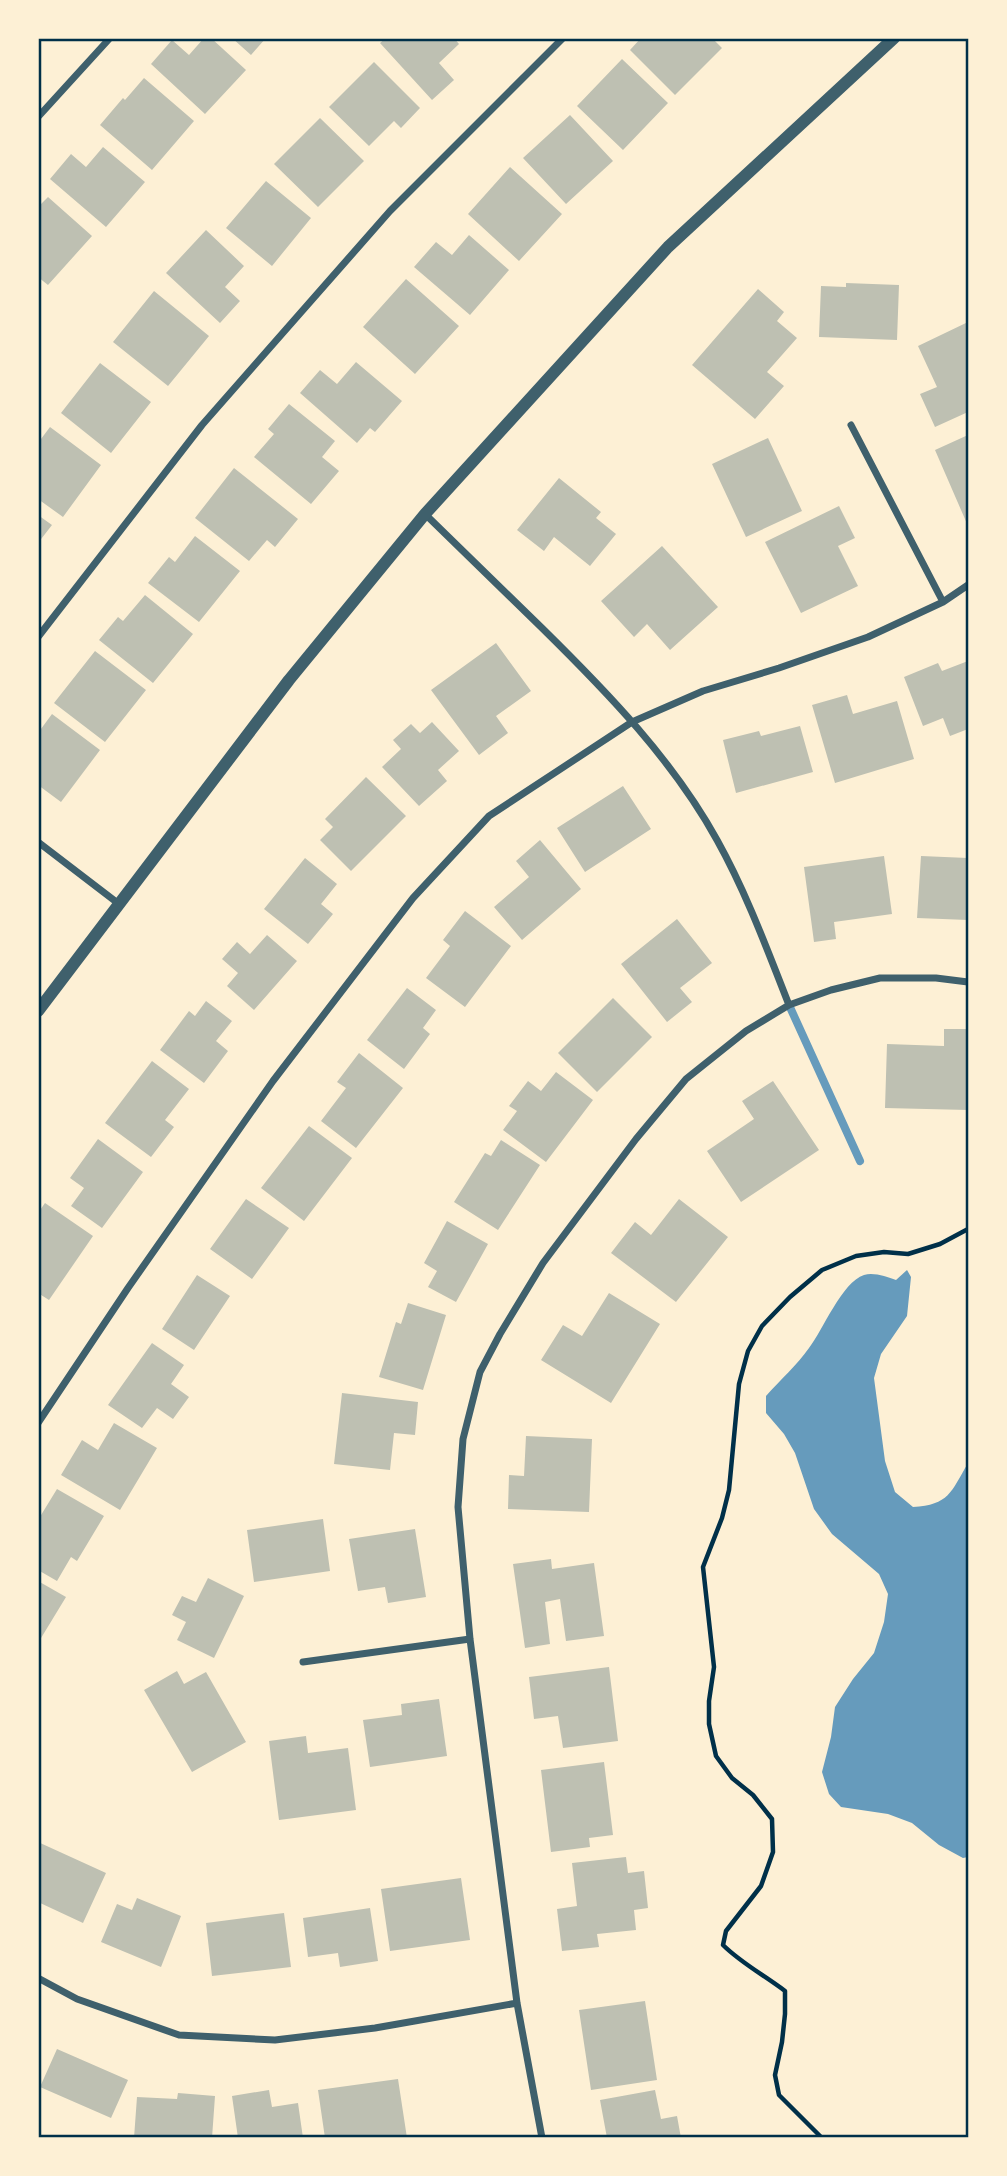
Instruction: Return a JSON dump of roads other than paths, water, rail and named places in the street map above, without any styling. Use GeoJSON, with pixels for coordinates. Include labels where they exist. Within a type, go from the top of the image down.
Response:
{"type":"FeatureCollection","features":[{"type":"Feature","properties":{"kind":"street"},"geometry":{"type":"LineString","coordinates":[[38,117],[110,38]]}},
{"type":"Feature","properties":{"kind":"street"},"geometry":{"type":"LineString","coordinates":[[38,637],[202,425],[390,211],[563,38]]}},
{"type":"Feature","properties":{"kind":"street"},"geometry":{"type":"LineString","coordinates":[[38,1011],[289,680],[425,514],[668,247],[894,38]]}},
{"type":"Feature","properties":{"kind":"street"},"geometry":{"type":"LineString","coordinates":[[851,425],[943,602]]}},
{"type":"Feature","properties":{"kind":"street"},"geometry":{"type":"LineString","coordinates":[[425,514],[583,668],[675,775],[716,838],[743,890],[789,1005]]}},
{"type":"Feature","properties":{"kind":"street"},"geometry":{"type":"LineString","coordinates":[[38,1423],[128,1288],[273,1081],[413,898],[489,816],[632,722],[704,691],[868,637],[943,602],[968,585]]}},
{"type":"Feature","properties":{"kind":"street"},"geometry":{"type":"LineString","coordinates":[[38,842],[119,904]]}},
{"type":"Feature","properties":{"kind":"street"},"geometry":{"type":"LineString","coordinates":[[542,2137],[517,2003],[470,1639],[458,1507],[463,1439],[480,1371],[543,1263],[636,1139],[686,1079],[746,1031],[789,1005],[831,990],[880,978],[936,978],[968,982]]}},
{"type":"Feature","properties":{"kind":"street"},"geometry":{"type":"LineString","coordinates":[[303,1662],[470,1639]]}},
{"type":"Feature","properties":{"kind":"street"},"geometry":{"type":"LineString","coordinates":[[38,1978],[77,1999],[179,2035],[275,2040],[375,2028],[517,2003]]}},
{"type":"Feature","properties":{"kind":"water"},"geometry":{"type":"Polygon","coordinates":[[[907,1270],[911,1277],[907,1316],[881,1354],[874,1378],[885,1461],[895,1492],[913,1507],[942,1500],[953,1489],[968,1463],[968,1857],[963,1858],[939,1845],[912,1823],[888,1814],[841,1807],[829,1794],[822,1772],[835,1707],[874,1653],[884,1622],[888,1594],[879,1574],[832,1534],[814,1509],[795,1453],[784,1434],[766,1413],[766,1396],[804,1354],[848,1287],[864,1275],[876,1274],[896,1280],[907,1270]]]}},
{"type":"Feature","properties":{"kind":"waterway"},"geometry":{"type":"LineString","coordinates":[[789,1005],[860,1161]]}}]}
